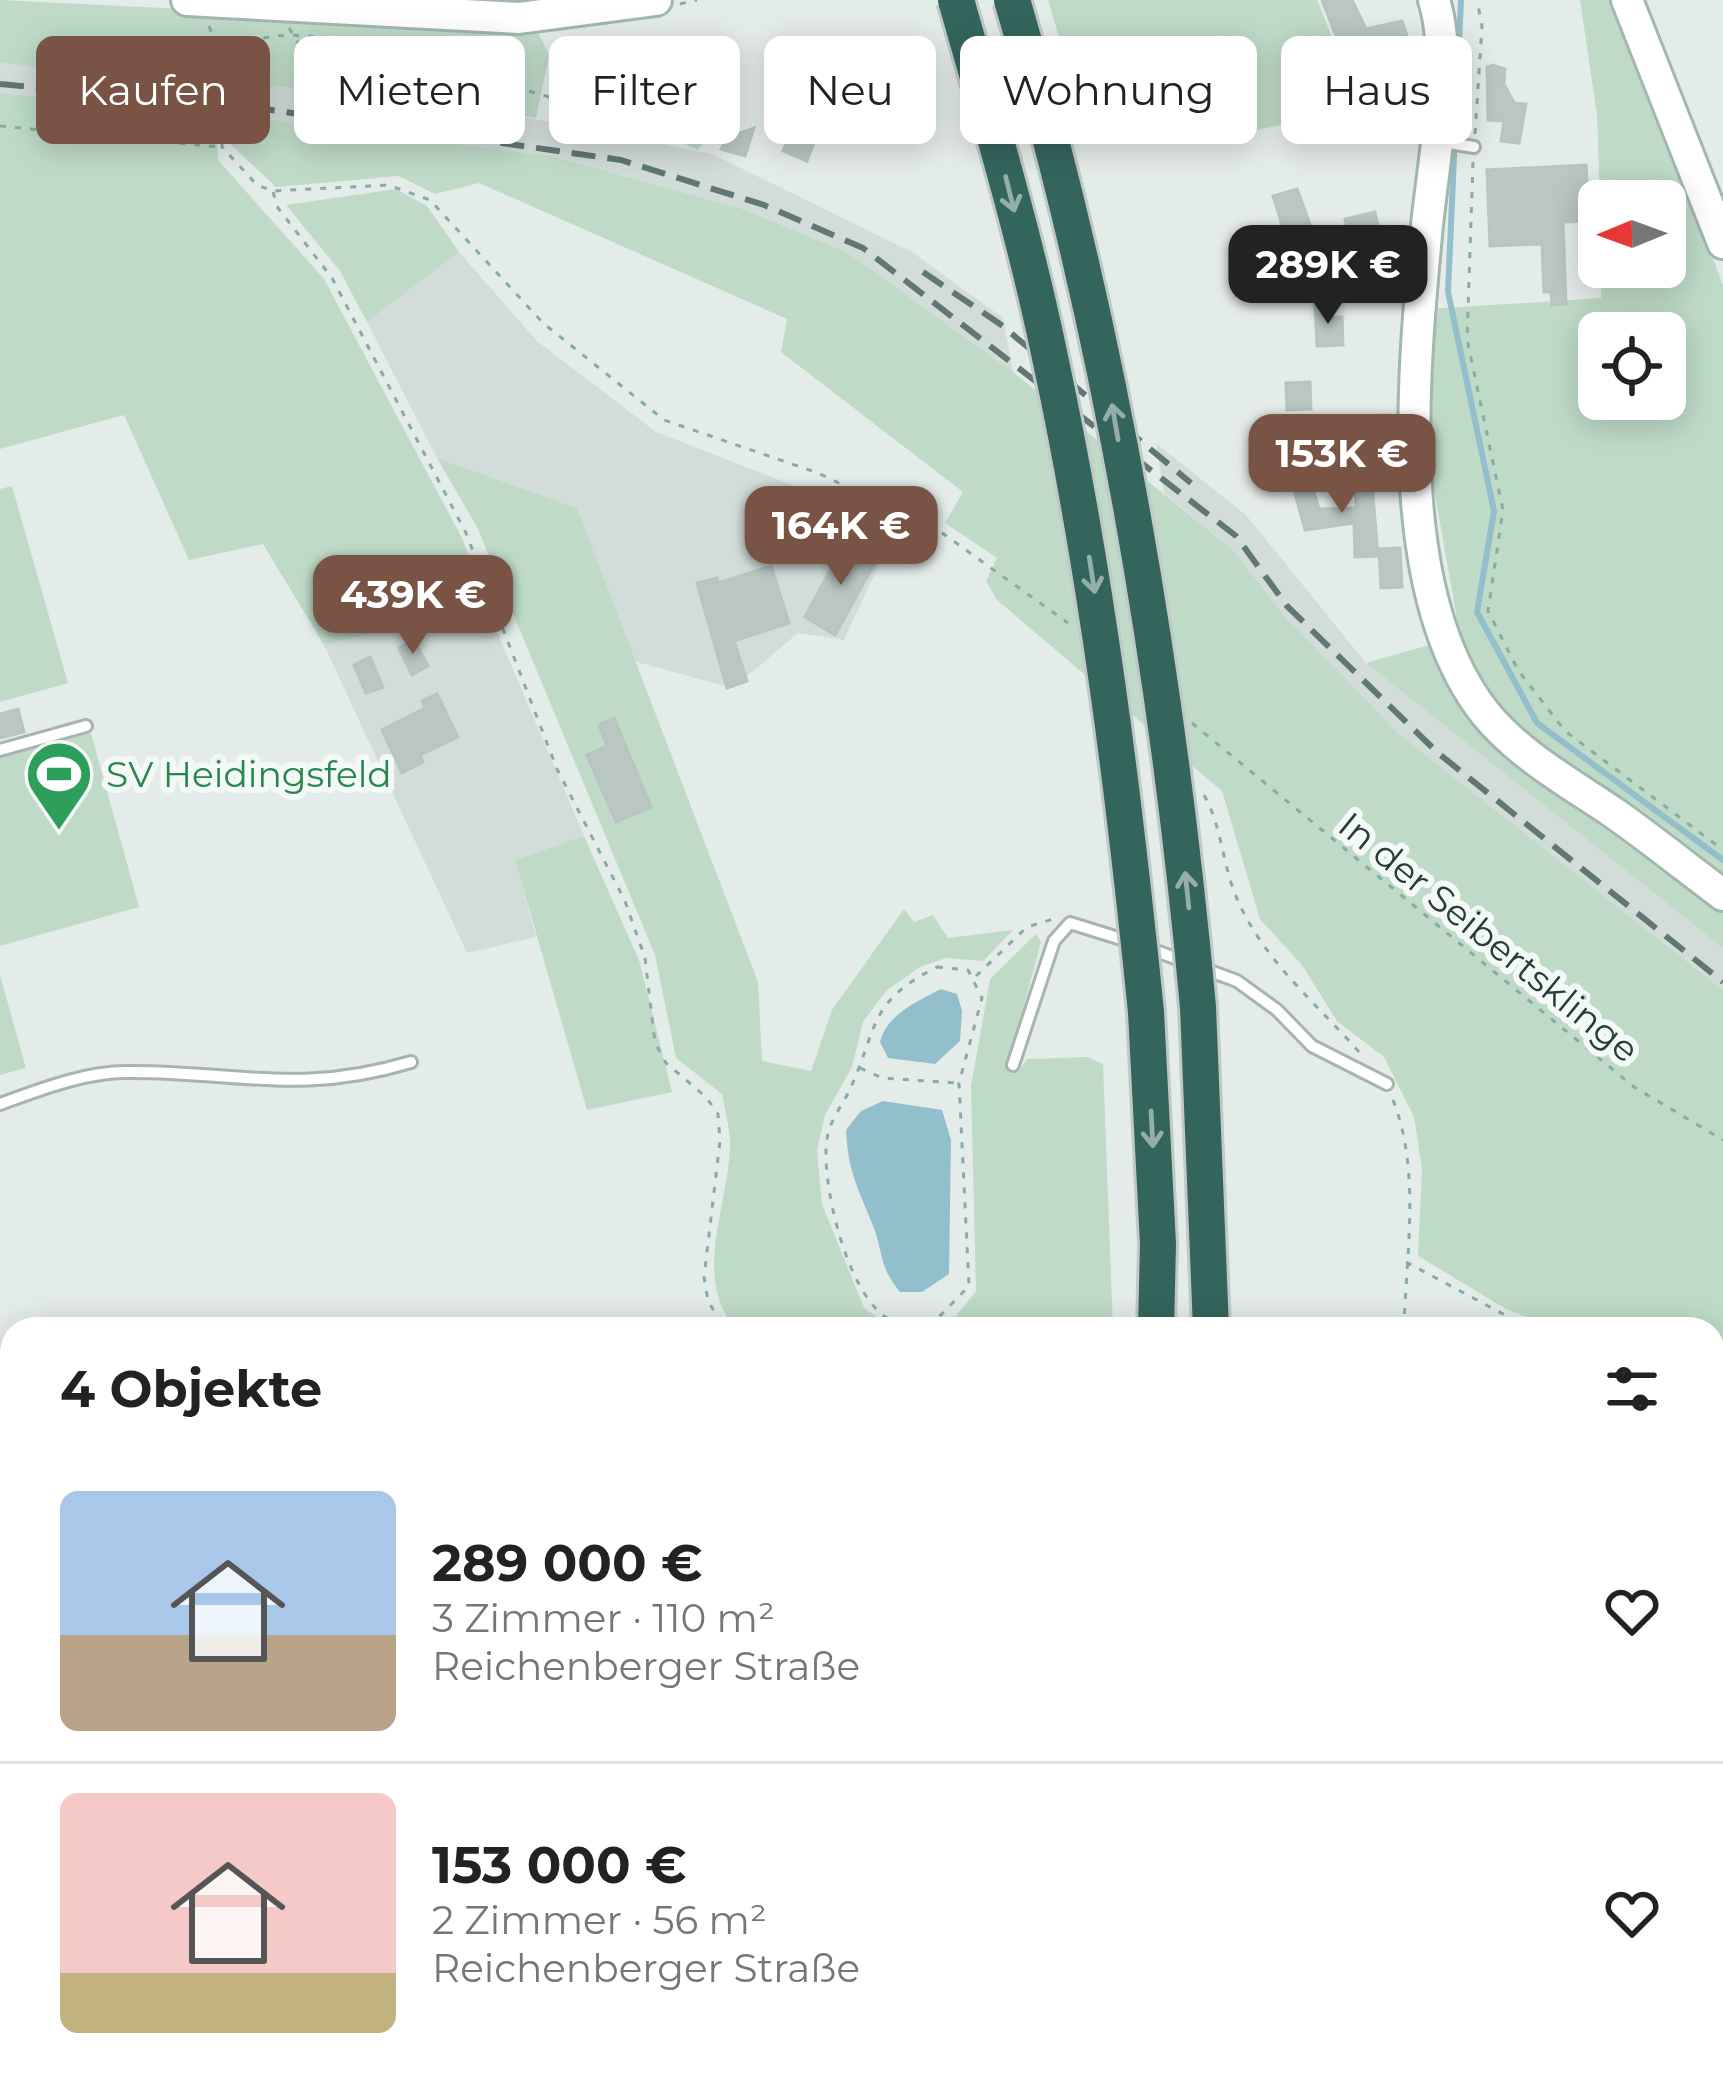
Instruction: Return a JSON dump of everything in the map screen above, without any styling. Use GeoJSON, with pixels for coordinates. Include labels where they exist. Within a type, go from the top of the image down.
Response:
{"type":"FeatureCollection","features":[{"type":"Feature","properties":{"kind":"highway"},"geometry":{"type":"LineString","coordinates":[[956,0],[1051,359],[1089,558],[1122,774],[1147,1012],[1158,1244],[1156,1317]]}},
{"type":"Feature","properties":{"kind":"highway"},"geometry":{"type":"LineString","coordinates":[[1012,0],[1064,175],[1102,350],[1174,769],[1198,1007],[1211,1317]]}},
{"type":"Feature","properties":{"kind":"main road"},"geometry":{"type":"LineString","coordinates":[[187,0],[519,18],[656,0]]}},
{"type":"Feature","properties":{"kind":"main road"},"geometry":{"type":"LineString","coordinates":[[1434,0],[1439,36]]}},
{"type":"Feature","properties":{"kind":"main road"},"geometry":{"type":"LineString","coordinates":[[1627,0],[1723,243]]}},
{"type":"Feature","properties":{"kind":"main road"},"geometry":{"type":"LineString","coordinates":[[1439,144],[1414,451],[1428,578],[1452,657],[1485,712],[1529,755],[1723,895]]}},
{"type":"Feature","properties":{"kind":"lane"},"geometry":{"type":"LineString","coordinates":[[1456,144],[1472,147]]}},
{"type":"Feature","properties":{"kind":"lane"},"geometry":{"type":"LineString","coordinates":[[0,751],[86,726]]}},
{"type":"Feature","properties":{"kind":"lane"},"geometry":{"type":"LineString","coordinates":[[1013,1065],[1054,940],[1070,923],[1238,981],[1277,1010],[1312,1046],[1387,1084]]}},
{"type":"Feature","properties":{"kind":"lane"},"geometry":{"type":"LineString","coordinates":[[0,1104],[71,1080],[123,1072],[287,1083],[365,1076],[411,1062]]}},
{"type":"Feature","properties":{"kind":"path"},"geometry":{"type":"LineString","coordinates":[[1477,0],[1482,26],[1472,147],[1466,339],[1503,510],[1487,611],[1518,670],[1564,731],[1723,850]]}},
{"type":"Feature","properties":{"kind":"path"},"geometry":{"type":"LineString","coordinates":[[200,1],[225,69],[222,147],[256,185],[273,191],[388,184],[430,200],[543,322],[664,420],[838,483],[938,530],[1015,583]]}},
{"type":"Feature","properties":{"kind":"path"},"geometry":{"type":"LineString","coordinates":[[290,7],[289,28],[301,46],[462,72],[549,97]]}},
{"type":"Feature","properties":{"kind":"path"},"geometry":{"type":"LineString","coordinates":[[0,126],[222,147]]}},
{"type":"Feature","properties":{"kind":"path"},"geometry":{"type":"LineString","coordinates":[[273,191],[278,208],[332,278],[466,533],[557,769],[625,901],[645,958],[655,1043],[666,1063],[706,1097],[718,1114],[721,1141],[704,1277],[708,1301],[718,1317]]}},
{"type":"Feature","properties":{"kind":"path","name":"In der Seibertsklinge"},"geometry":{"type":"LineString","coordinates":[[1234,758],[1634,1087],[1723,1140]]}},
{"type":"Feature","properties":{"kind":"path"},"geometry":{"type":"LineString","coordinates":[[1190,781],[1205,796],[1220,825],[1234,895],[1247,922],[1310,1004],[1387,1084],[1406,1131],[1410,1177],[1404,1317]]}},
{"type":"Feature","properties":{"kind":"path"},"geometry":{"type":"LineString","coordinates":[[975,977],[1027,927],[1049,918],[1070,923]]}},
{"type":"Feature","properties":{"kind":"path"},"geometry":{"type":"LineString","coordinates":[[888,1317],[874,1308],[847,1254],[827,1185],[827,1134],[858,1067],[867,1030],[882,1009],[926,972],[951,967],[975,977]]}},
{"type":"Feature","properties":{"kind":"path"},"geometry":{"type":"LineString","coordinates":[[939,1317],[969,1286],[959,1083],[982,1015],[975,977]]}},
{"type":"Feature","properties":{"kind":"path"},"geometry":{"type":"LineString","coordinates":[[858,1067],[882,1078],[959,1083]]}},
{"type":"Feature","properties":{"kind":"path"},"geometry":{"type":"LineString","coordinates":[[1406,1262],[1509,1317]]}},
{"type":"Feature","properties":{"kind":"shaded area"},"geometry":{"type":"Polygon","coordinates":[[[0,63],[36,67],[36,97],[0,93],[0,63]]]}},
{"type":"Feature","properties":{"kind":"shaded area"},"geometry":{"type":"Polygon","coordinates":[[[270,86],[294,88],[294,123],[270,120],[270,86]]]}},
{"type":"Feature","properties":{"kind":"shaded area"},"geometry":{"type":"Polygon","coordinates":[[[525,117],[549,122],[549,144],[661,144],[712,154],[912,252],[1003,318],[1013,372],[847,252],[740,208],[551,156],[458,144],[525,144],[525,117]]]}},
{"type":"Feature","properties":{"kind":"shaded area"},"geometry":{"type":"Polygon","coordinates":[[[459,252],[537,341],[656,432],[897,526],[844,640],[798,633],[733,688],[633,661],[577,508],[437,458],[367,322],[459,252]]]}},
{"type":"Feature","properties":{"kind":"shaded area"},"geometry":{"type":"Polygon","coordinates":[[[1156,443],[1246,515],[1366,663],[1723,948],[1723,990],[1398,733],[1287,619],[1233,550],[1164,493],[1156,443]]]}},
{"type":"Feature","properties":{"kind":"shaded area"},"geometry":{"type":"Polygon","coordinates":[[[486,606],[584,836],[515,860],[536,937],[467,953],[324,645],[486,606]]]}},
{"type":"Feature","properties":{"kind":"green space"},"geometry":{"type":"Polygon","coordinates":[[[0,0],[535,26],[549,55],[536,118],[525,116],[525,36],[294,36],[294,88],[270,86],[270,36],[36,36],[36,67],[0,63],[0,0]]]}},
{"type":"Feature","properties":{"kind":"green space"},"geometry":{"type":"Polygon","coordinates":[[[1048,0],[1317,0],[1332,36],[1281,36],[1281,125],[1257,130],[1257,36],[1059,36],[1048,0]]]}},
{"type":"Feature","properties":{"kind":"green space"},"geometry":{"type":"Polygon","coordinates":[[[1580,0],[1615,0],[1683,180],[1599,180],[1597,114],[1580,0]]]}},
{"type":"Feature","properties":{"kind":"green space"},"geometry":{"type":"Polygon","coordinates":[[[0,93],[36,97],[36,144],[217,144],[218,160],[324,279],[463,540],[486,606],[324,645],[263,544],[189,560],[124,415],[0,449],[0,93]]]}},
{"type":"Feature","properties":{"kind":"green space"},"geometry":{"type":"Polygon","coordinates":[[[270,120],[294,123],[294,144],[458,144],[551,156],[740,208],[847,252],[1013,372],[1233,550],[1287,619],[1398,733],[1723,990],[1723,1317],[1527,1317],[1418,1256],[1422,1169],[1414,1117],[1384,1057],[1337,1021],[1302,965],[1260,919],[1222,791],[997,600],[986,581],[997,558],[945,523],[963,492],[781,352],[787,319],[479,183],[435,194],[399,176],[276,187],[230,144],[270,144],[270,120]]]}},
{"type":"Feature","properties":{"kind":"green space"},"geometry":{"type":"Polygon","coordinates":[[[1686,187],[1723,285],[1723,948],[1366,663],[1460,636],[1427,450],[1428,309],[1601,298],[1601,288],[1686,288],[1686,187]]]}},
{"type":"Feature","properties":{"kind":"green space"},"geometry":{"type":"Polygon","coordinates":[[[396,189],[427,206],[459,252],[367,322],[340,271],[286,205],[396,189]]]}},
{"type":"Feature","properties":{"kind":"green space"},"geometry":{"type":"Polygon","coordinates":[[[437,458],[577,508],[758,982],[762,1061],[811,1071],[832,1010],[904,909],[914,922],[933,915],[948,938],[1013,930],[983,961],[946,958],[920,967],[886,991],[863,1022],[852,1067],[825,1115],[817,1150],[822,1204],[864,1308],[877,1317],[728,1317],[723,1309],[714,1263],[729,1164],[722,1094],[676,1058],[655,955],[477,527],[437,458]]]}},
{"type":"Feature","properties":{"kind":"green space","name":"SV Heidingsfeld"},"geometry":{"type":"Polygon","coordinates":[[[12,486],[68,683],[0,702],[0,489],[12,486]]]}},
{"type":"Feature","properties":{"kind":"green space","name":"SV Heidingsfeld"},"geometry":{"type":"Polygon","coordinates":[[[91,733],[139,907],[0,946],[0,758],[91,733]]]}},
{"type":"Feature","properties":{"kind":"green space"},"geometry":{"type":"Polygon","coordinates":[[[584,836],[639,960],[672,1092],[587,1110],[515,860],[584,836]]]}},
{"type":"Feature","properties":{"kind":"green space"},"geometry":{"type":"Polygon","coordinates":[[[1036,934],[1041,942],[1008,1065],[1018,1072],[1027,1059],[1087,1057],[1103,1064],[1113,1317],[954,1317],[976,1291],[971,1086],[990,979],[1036,934]]]}},
{"type":"Feature","properties":{"kind":"green space"},"geometry":{"type":"Polygon","coordinates":[[[0,975],[26,1068],[0,1075],[0,975]]]}},
{"type":"Feature","properties":{"kind":"water"},"geometry":{"type":"Polygon","coordinates":[[[941,989],[957,994],[962,1011],[960,1041],[935,1064],[888,1058],[880,1042],[889,1024],[904,1009],[941,989]]]}},
{"type":"Feature","properties":{"kind":"water"},"geometry":{"type":"Polygon","coordinates":[[[883,1101],[942,1110],[951,1140],[949,1274],[922,1292],[900,1292],[889,1276],[849,1159],[846,1130],[861,1111],[883,1101]]]}},
{"type":"Feature","properties":{"kind":"building"},"geometry":{"type":"Polygon","coordinates":[[[1322,0],[1352,0],[1366,29],[1402,21],[1407,36],[1336,36],[1322,0]]]}},
{"type":"Feature","properties":{"kind":"building"},"geometry":{"type":"Polygon","coordinates":[[[1487,67],[1505,69],[1504,84],[1514,103],[1526,104],[1519,143],[1501,141],[1504,121],[1488,120],[1487,67]]]}},
{"type":"Feature","properties":{"kind":"building"},"geometry":{"type":"Polygon","coordinates":[[[754,128],[745,156],[721,149],[724,144],[740,144],[740,133],[754,128]]]}},
{"type":"Feature","properties":{"kind":"building"},"geometry":{"type":"Polygon","coordinates":[[[786,144],[813,144],[807,161],[783,151],[786,144]]]}},
{"type":"Feature","properties":{"kind":"building"},"geometry":{"type":"Polygon","coordinates":[[[1586,165],[1587,180],[1578,180],[1578,221],[1563,222],[1566,304],[1552,305],[1551,292],[1544,292],[1542,244],[1490,246],[1487,170],[1586,165]]]}},
{"type":"Feature","properties":{"kind":"building"},"geometry":{"type":"Polygon","coordinates":[[[1297,189],[1327,270],[1304,276],[1302,268],[1296,269],[1273,196],[1297,189]]]}},
{"type":"Feature","properties":{"kind":"building"},"geometry":{"type":"Polygon","coordinates":[[[1375,212],[1382,242],[1353,250],[1345,219],[1375,212]]]}},
{"type":"Feature","properties":{"kind":"building"},"geometry":{"type":"Polygon","coordinates":[[[1331,304],[1332,318],[1342,317],[1343,345],[1317,346],[1315,305],[1331,304]]]}},
{"type":"Feature","properties":{"kind":"building"},"geometry":{"type":"Polygon","coordinates":[[[1310,382],[1311,409],[1287,410],[1286,383],[1310,382]]]}},
{"type":"Feature","properties":{"kind":"building"},"geometry":{"type":"Polygon","coordinates":[[[1385,415],[1385,434],[1394,434],[1394,452],[1361,453],[1363,416],[1385,415]]]}},
{"type":"Feature","properties":{"kind":"building"},"geometry":{"type":"Polygon","coordinates":[[[1311,481],[1319,509],[1356,508],[1355,485],[1372,484],[1378,556],[1355,557],[1354,523],[1305,530],[1293,486],[1311,481]]]}},
{"type":"Feature","properties":{"kind":"building"},"geometry":{"type":"Polygon","coordinates":[[[846,541],[877,559],[835,635],[805,617],[846,541]]]}},
{"type":"Feature","properties":{"kind":"building"},"geometry":{"type":"Polygon","coordinates":[[[1400,548],[1402,587],[1381,588],[1379,549],[1400,548]]]}},
{"type":"Feature","properties":{"kind":"building"},"geometry":{"type":"Polygon","coordinates":[[[771,566],[789,623],[734,641],[747,681],[727,688],[697,583],[717,578],[718,583],[771,566]]]}},
{"type":"Feature","properties":{"kind":"building"},"geometry":{"type":"Polygon","coordinates":[[[414,640],[428,666],[412,675],[399,648],[414,640]]]}},
{"type":"Feature","properties":{"kind":"building"},"geometry":{"type":"Polygon","coordinates":[[[370,657],[383,687],[366,693],[354,665],[370,657]]]}},
{"type":"Feature","properties":{"kind":"building"},"geometry":{"type":"Polygon","coordinates":[[[437,694],[458,737],[420,755],[423,762],[402,773],[382,730],[425,708],[422,701],[437,694]]]}},
{"type":"Feature","properties":{"kind":"building"},"geometry":{"type":"Polygon","coordinates":[[[18,709],[24,732],[0,738],[0,714],[18,709]]]}},
{"type":"Feature","properties":{"kind":"building"},"geometry":{"type":"Polygon","coordinates":[[[614,718],[651,807],[616,822],[587,755],[607,746],[599,725],[614,718]]]}},
{"type":"Feature","properties":{"kind":"waterway"},"geometry":{"type":"LineString","coordinates":[[1461,0],[1448,292],[1494,511],[1477,612],[1537,723],[1723,860]]}},
{"type":"Feature","properties":{"kind":"railway"},"geometry":{"type":"LineString","coordinates":[[0,84],[250,107],[621,160],[764,205],[863,248],[1236,536],[1287,606],[1438,753],[1723,982]]}},
{"type":"Feature","properties":{"kind":"railway"},"geometry":{"type":"LineString","coordinates":[[923,272],[1000,324],[1191,483]]}},
{"type":"Feature","properties":{"kind":"place","name":"SV Heidingsfeld"},"geometry":{"type":"Point","coordinates":[59,833]}}]}
